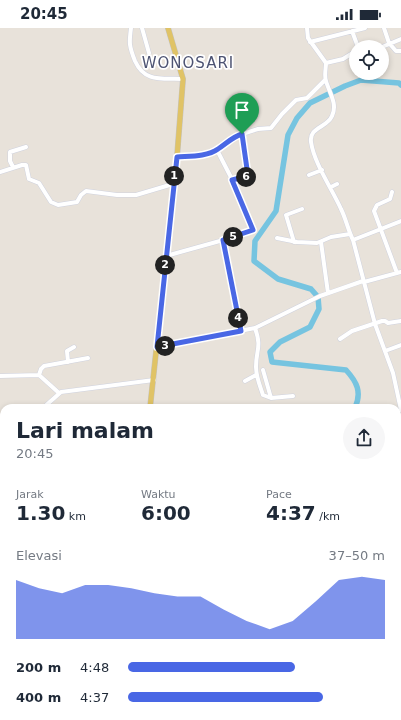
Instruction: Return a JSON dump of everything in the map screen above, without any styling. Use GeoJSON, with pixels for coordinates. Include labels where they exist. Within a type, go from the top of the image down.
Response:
{"type":"FeatureCollection","features":[{"type":"Feature","properties":{"kind":"main road"},"geometry":{"type":"LineString","coordinates":[[151,404],[177,157],[183,79],[168,28]]}},
{"type":"Feature","properties":{"kind":"street"},"geometry":{"type":"LineString","coordinates":[[132,28],[129,48],[140,71],[146,76],[155,78],[183,79]]}},
{"type":"Feature","properties":{"kind":"street"},"geometry":{"type":"LineString","coordinates":[[142,28],[149,53]]}},
{"type":"Feature","properties":{"kind":"street"},"geometry":{"type":"LineString","coordinates":[[307,28],[310,42],[326,62],[326,81],[333,101],[332,116],[327,124],[313,132],[311,136],[313,149],[343,213],[353,240],[375,324],[400,398]]}},
{"type":"Feature","properties":{"kind":"street"},"geometry":{"type":"LineString","coordinates":[[310,42],[365,28]]}},
{"type":"Feature","properties":{"kind":"street"},"geometry":{"type":"LineString","coordinates":[[384,28],[388,40]]}},
{"type":"Feature","properties":{"kind":"street"},"geometry":{"type":"LineString","coordinates":[[352,31],[355,40]]}},
{"type":"Feature","properties":{"kind":"street"},"geometry":{"type":"LineString","coordinates":[[401,39],[389,42],[396,51],[401,51]]}},
{"type":"Feature","properties":{"kind":"street"},"geometry":{"type":"LineString","coordinates":[[326,62],[343,58],[349,55]]}},
{"type":"Feature","properties":{"kind":"street"},"geometry":{"type":"LineString","coordinates":[[177,157],[203,154],[217,150],[230,139],[242,134],[258,129],[271,128],[296,100],[306,98],[326,81]]}},
{"type":"Feature","properties":{"kind":"street"},"geometry":{"type":"LineString","coordinates":[[232,180],[248,176],[242,134]]}},
{"type":"Feature","properties":{"kind":"street"},"geometry":{"type":"LineString","coordinates":[[13,167],[10,161],[10,152],[26,147]]}},
{"type":"Feature","properties":{"kind":"street"},"geometry":{"type":"LineString","coordinates":[[166,256],[253,230],[239,193],[217,150]]}},
{"type":"Feature","properties":{"kind":"street"},"geometry":{"type":"LineString","coordinates":[[0,172],[13,167],[26,165],[29,180],[39,183],[50,201],[58,204],[74,204],[86,191],[117,195],[136,195],[173,184]]}},
{"type":"Feature","properties":{"kind":"street"},"geometry":{"type":"LineString","coordinates":[[309,175],[322,170]]}},
{"type":"Feature","properties":{"kind":"street"},"geometry":{"type":"LineString","coordinates":[[331,187],[337,184]]}},
{"type":"Feature","properties":{"kind":"street"},"geometry":{"type":"LineString","coordinates":[[239,193],[244,192]]}},
{"type":"Feature","properties":{"kind":"street"},"geometry":{"type":"LineString","coordinates":[[157,347],[255,328],[320,296],[363,281],[399,273],[375,208],[377,205],[390,199],[392,192]]}},
{"type":"Feature","properties":{"kind":"street"},"geometry":{"type":"LineString","coordinates":[[294,242],[286,215],[302,209]]}},
{"type":"Feature","properties":{"kind":"street"},"geometry":{"type":"LineString","coordinates":[[353,240],[401,221]]}},
{"type":"Feature","properties":{"kind":"street"},"geometry":{"type":"LineString","coordinates":[[277,238],[294,242],[321,242],[331,237],[350,234]]}},
{"type":"Feature","properties":{"kind":"street"},"geometry":{"type":"LineString","coordinates":[[223,240],[241,331]]}},
{"type":"Feature","properties":{"kind":"street"},"geometry":{"type":"LineString","coordinates":[[321,242],[328,293]]}},
{"type":"Feature","properties":{"kind":"street"},"geometry":{"type":"LineString","coordinates":[[340,339],[352,331],[385,321],[388,323],[401,321]]}},
{"type":"Feature","properties":{"kind":"street"},"geometry":{"type":"LineString","coordinates":[[255,328],[260,344],[256,366],[256,376],[263,394],[270,398],[293,396]]}},
{"type":"Feature","properties":{"kind":"street"},"geometry":{"type":"LineString","coordinates":[[385,351],[401,345]]}},
{"type":"Feature","properties":{"kind":"street"},"geometry":{"type":"LineString","coordinates":[[68,362],[67,351],[74,347]]}},
{"type":"Feature","properties":{"kind":"street"},"geometry":{"type":"LineString","coordinates":[[39,376],[43,366],[88,358]]}},
{"type":"Feature","properties":{"kind":"street"},"geometry":{"type":"LineString","coordinates":[[263,370],[270,398]]}},
{"type":"Feature","properties":{"kind":"street"},"geometry":{"type":"LineString","coordinates":[[0,376],[39,376],[59,393]]}},
{"type":"Feature","properties":{"kind":"street"},"geometry":{"type":"LineString","coordinates":[[244,381],[256,376]]}},
{"type":"Feature","properties":{"kind":"street"},"geometry":{"type":"LineString","coordinates":[[48,404],[59,393],[96,386],[154,380]]}},
{"type":"Feature","properties":{"kind":"waterway"},"geometry":{"type":"LineString","coordinates":[[356,404],[358,392],[356,383],[346,370],[272,362],[270,352],[280,342],[310,327],[319,309],[318,297],[311,289],[278,279],[254,261],[255,241],[276,211],[288,135],[297,118],[310,103],[361,80],[399,83],[401,85]]}},
{"type":"Feature","properties":{"kind":"district","name":"WONOSARI"},"geometry":{"type":"Point","coordinates":[188,63]}},
{"type":"Feature","properties":{"kind":"route"},"geometry":{"type":"LineString","coordinates":[[242,134],[248,176],[232,180],[239,193],[253,230],[249,233],[223,240],[241,331],[157,347],[177,157],[203,154],[217,150],[230,139],[242,134]]}}]}
